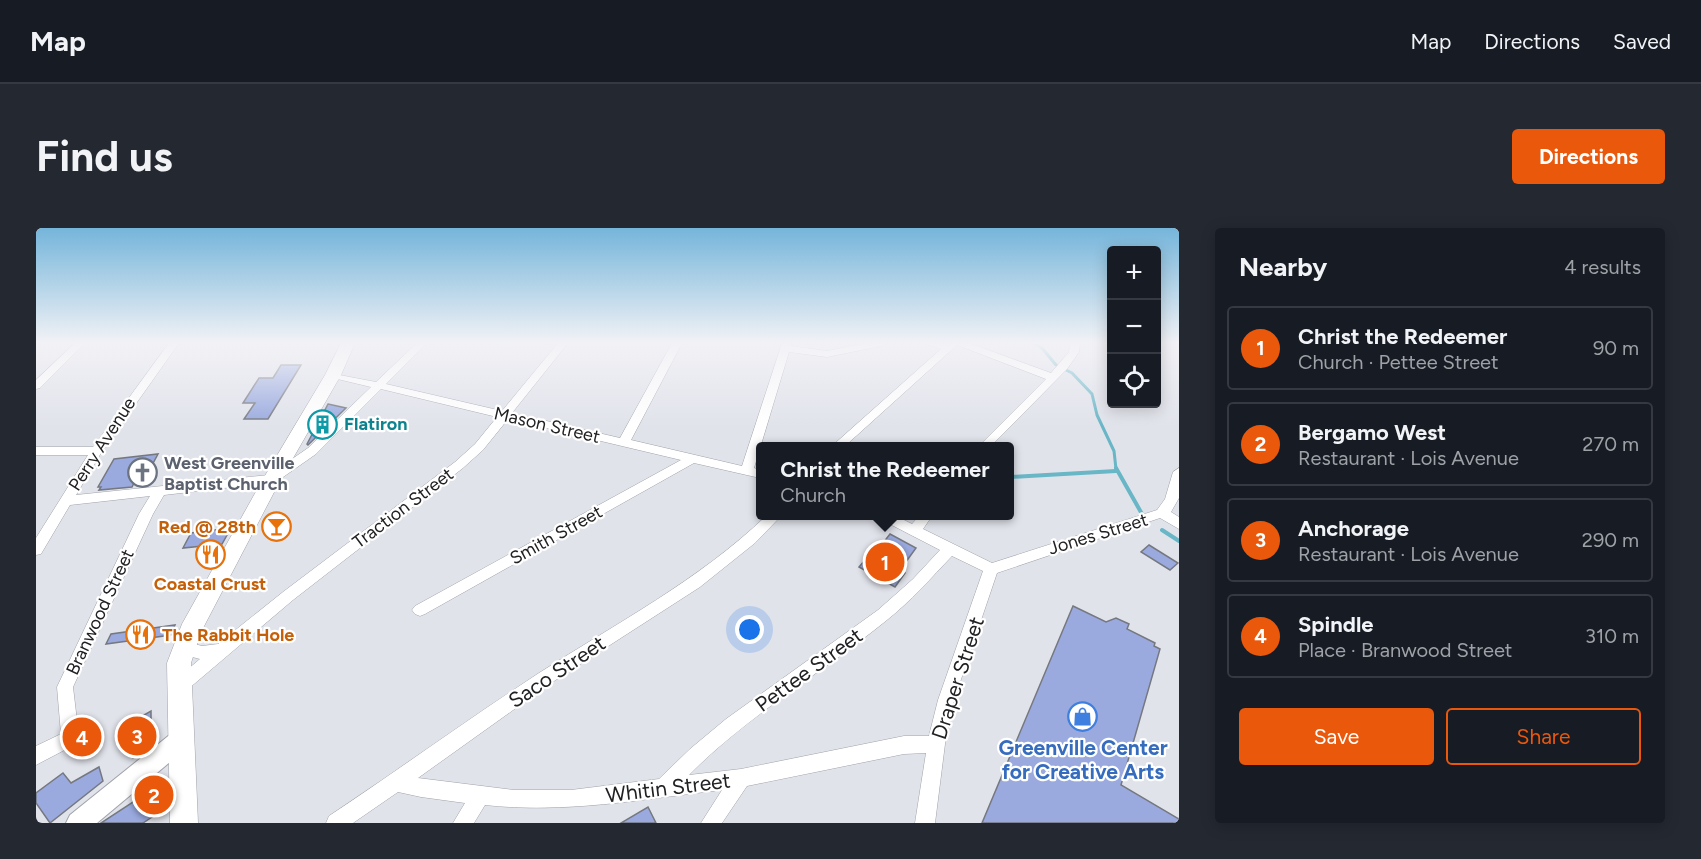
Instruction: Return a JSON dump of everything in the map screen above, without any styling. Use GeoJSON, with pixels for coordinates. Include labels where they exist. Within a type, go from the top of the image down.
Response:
{"type":"FeatureCollection","features":[{"type":"Feature","properties":{"kind":"main road"},"geometry":{"type":"LineString","coordinates":[[184,823],[179,663],[183,648],[272,479],[335,371]]}},
{"type":"Feature","properties":{"kind":"street"},"geometry":{"type":"LineString","coordinates":[[36,386],[52,371]]}},
{"type":"Feature","properties":{"kind":"street","name":"Perry Avenue"},"geometry":{"type":"LineString","coordinates":[[36,550],[96,451],[154,371]]}},
{"type":"Feature","properties":{"kind":"street"},"geometry":{"type":"LineString","coordinates":[[65,501],[272,479],[312,451],[394,371]]}},
{"type":"Feature","properties":{"kind":"street","name":"Traction Street"},"geometry":{"type":"LineString","coordinates":[[181,685],[288,596],[459,465],[479,447],[541,371]]}},
{"type":"Feature","properties":{"kind":"street"},"geometry":{"type":"LineString","coordinates":[[624,442],[662,371]]}},
{"type":"Feature","properties":{"kind":"street"},"geometry":{"type":"LineString","coordinates":[[756,442],[778,371]]}},
{"type":"Feature","properties":{"kind":"street"},"geometry":{"type":"LineString","coordinates":[[844,442],[922,371]]}},
{"type":"Feature","properties":{"kind":"street"},"geometry":{"type":"LineString","coordinates":[[990,442],[1057,372],[1053,371]]}},
{"type":"Feature","properties":{"kind":"street","name":"Mason Street"},"geometry":{"type":"LineString","coordinates":[[333,375],[756,473]]}},
{"type":"Feature","properties":{"kind":"street"},"geometry":{"type":"LineString","coordinates":[[747,471],[756,442]]}},
{"type":"Feature","properties":{"kind":"street"},"geometry":{"type":"LineString","coordinates":[[36,451],[96,451]]}},
{"type":"Feature","properties":{"kind":"street","name":"Smith Street"},"geometry":{"type":"LineString","coordinates":[[420,610],[692,459]]}},
{"type":"Feature","properties":{"kind":"street","name":"Jones Street"},"geometry":{"type":"LineString","coordinates":[[992,569],[1162,513],[1169,507],[1175,493],[1179,472]]}},
{"type":"Feature","properties":{"kind":"street","name":"Branwood Street"},"geometry":{"type":"LineString","coordinates":[[36,756],[70,738],[66,687],[146,514],[159,492]]}},
{"type":"Feature","properties":{"kind":"street"},"geometry":{"type":"LineString","coordinates":[[1162,513],[1179,524]]}},
{"type":"Feature","properties":{"kind":"street","name":"Saco Street"},"geometry":{"type":"LineString","coordinates":[[336,823],[399,783],[542,680],[731,556],[770,520]]}},
{"type":"Feature","properties":{"kind":"street"},"geometry":{"type":"LineString","coordinates":[[894,520],[992,569]]}},
{"type":"Feature","properties":{"kind":"street"},"geometry":{"type":"LineString","coordinates":[[915,530],[923,520]]}},
{"type":"Feature","properties":{"kind":"street","name":"Pettee Street"},"geometry":{"type":"LineString","coordinates":[[663,788],[683,766],[759,705],[875,623],[908,594],[950,548]]}},
{"type":"Feature","properties":{"kind":"street","name":"Draper Street"},"geometry":{"type":"LineString","coordinates":[[925,823],[936,744],[949,690],[992,569]]}},
{"type":"Feature","properties":{"kind":"street"},"geometry":{"type":"LineString","coordinates":[[183,648],[202,653],[221,651]]}},
{"type":"Feature","properties":{"kind":"street"},"geometry":{"type":"LineString","coordinates":[[78,823],[180,740]]}},
{"type":"Feature","properties":{"kind":"street","name":"Whitin Street"},"geometry":{"type":"LineString","coordinates":[[399,783],[480,795],[571,799],[741,778],[904,745],[936,744]]}},
{"type":"Feature","properties":{"kind":"street"},"geometry":{"type":"LineString","coordinates":[[711,823],[741,778]]}},
{"type":"Feature","properties":{"kind":"street"},"geometry":{"type":"LineString","coordinates":[[463,823],[480,795]]}},
{"type":"Feature","properties":{"kind":"building"},"geometry":{"type":"Polygon","coordinates":[[[277,371],[297,371],[268,419],[244,419],[255,403],[243,403],[259,378],[273,378],[277,371]]]}},
{"type":"Feature","properties":{"kind":"building","name":"Flatiron"},"geometry":{"type":"Polygon","coordinates":[[[328,404],[346,408],[308,445],[307,444],[328,404]]]}},
{"type":"Feature","properties":{"kind":"building","name":"West Greenville Baptist Church"},"geometry":{"type":"Polygon","coordinates":[[[158,454],[143,482],[134,483],[132,487],[99,490],[101,487],[98,487],[114,459],[158,454]]]}},
{"type":"Feature","properties":{"kind":"building"},"geometry":{"type":"Polygon","coordinates":[[[231,528],[222,544],[183,548],[191,533],[231,528]]]}},
{"type":"Feature","properties":{"kind":"building"},"geometry":{"type":"Polygon","coordinates":[[[890,534],[916,548],[900,570],[905,573],[895,587],[859,567],[870,554],[873,556],[890,534]]]}},
{"type":"Feature","properties":{"kind":"building"},"geometry":{"type":"Polygon","coordinates":[[[1149,545],[1178,563],[1170,570],[1141,552],[1149,545]]]}},
{"type":"Feature","properties":{"kind":"building","name":"Greenville Center for Creative Arts"},"geometry":{"type":"Polygon","coordinates":[[[1073,606],[1106,622],[1116,618],[1129,624],[1127,629],[1155,643],[1154,646],[1160,649],[1121,785],[1179,819],[1179,823],[982,823],[1073,606]]]}},
{"type":"Feature","properties":{"kind":"building","name":"The Rabbit Hole"},"geometry":{"type":"Polygon","coordinates":[[[175,625],[171,635],[106,644],[111,634],[175,625]]]}},
{"type":"Feature","properties":{"kind":"building"},"geometry":{"type":"Polygon","coordinates":[[[151,711],[151,743],[133,758],[121,728],[151,711]]]}},
{"type":"Feature","properties":{"kind":"building"},"geometry":{"type":"Polygon","coordinates":[[[99,767],[103,781],[50,823],[36,803],[36,793],[63,773],[71,783],[99,767]]]}},
{"type":"Feature","properties":{"kind":"building"},"geometry":{"type":"Polygon","coordinates":[[[162,783],[167,807],[143,823],[101,823],[162,783]]]}},
{"type":"Feature","properties":{"kind":"building"},"geometry":{"type":"Polygon","coordinates":[[[648,807],[656,823],[621,823],[648,807]]]}},
{"type":"Feature","properties":{"kind":"waterway"},"geometry":{"type":"LineString","coordinates":[[1068,371],[1092,394],[1097,415],[1114,451],[1116,469]]}},
{"type":"Feature","properties":{"kind":"waterway"},"geometry":{"type":"LineString","coordinates":[[1116,468],[1142,514]]}},
{"type":"Feature","properties":{"kind":"waterway"},"geometry":{"type":"LineString","coordinates":[[1014,477],[1116,471]]}},
{"type":"Feature","properties":{"kind":"waterway"},"geometry":{"type":"LineString","coordinates":[[1162,530],[1179,541]]}},
{"type":"Feature","properties":{"kind":"place","name":"Flatiron"},"geometry":{"type":"Point","coordinates":[323,424]}},
{"type":"Feature","properties":{"kind":"place","name":"West Greenville Baptist Church"},"geometry":{"type":"Point","coordinates":[143,473]}},
{"type":"Feature","properties":{"kind":"place","name":"Red @ 28th"},"geometry":{"type":"Point","coordinates":[277,527]}},
{"type":"Feature","properties":{"kind":"place","name":"Coastal Crust"},"geometry":{"type":"Point","coordinates":[210,555]}},
{"type":"Feature","properties":{"kind":"place","name":"Christ the Redeemer"},"geometry":{"type":"Point","coordinates":[885,562]}},
{"type":"Feature","properties":{"kind":"place","name":"The Rabbit Hole"},"geometry":{"type":"Point","coordinates":[141,635]}},
{"type":"Feature","properties":{"kind":"place","name":"Greenville Center for Creative Arts"},"geometry":{"type":"Point","coordinates":[1083,717]}},
{"type":"Feature","properties":{"kind":"place","name":"Anchorage"},"geometry":{"type":"Point","coordinates":[137,736]}},
{"type":"Feature","properties":{"kind":"place","name":"Spindle"},"geometry":{"type":"Point","coordinates":[82,737]}},
{"type":"Feature","properties":{"kind":"place","name":"Bergamo West"},"geometry":{"type":"Point","coordinates":[154,795]}}]}
